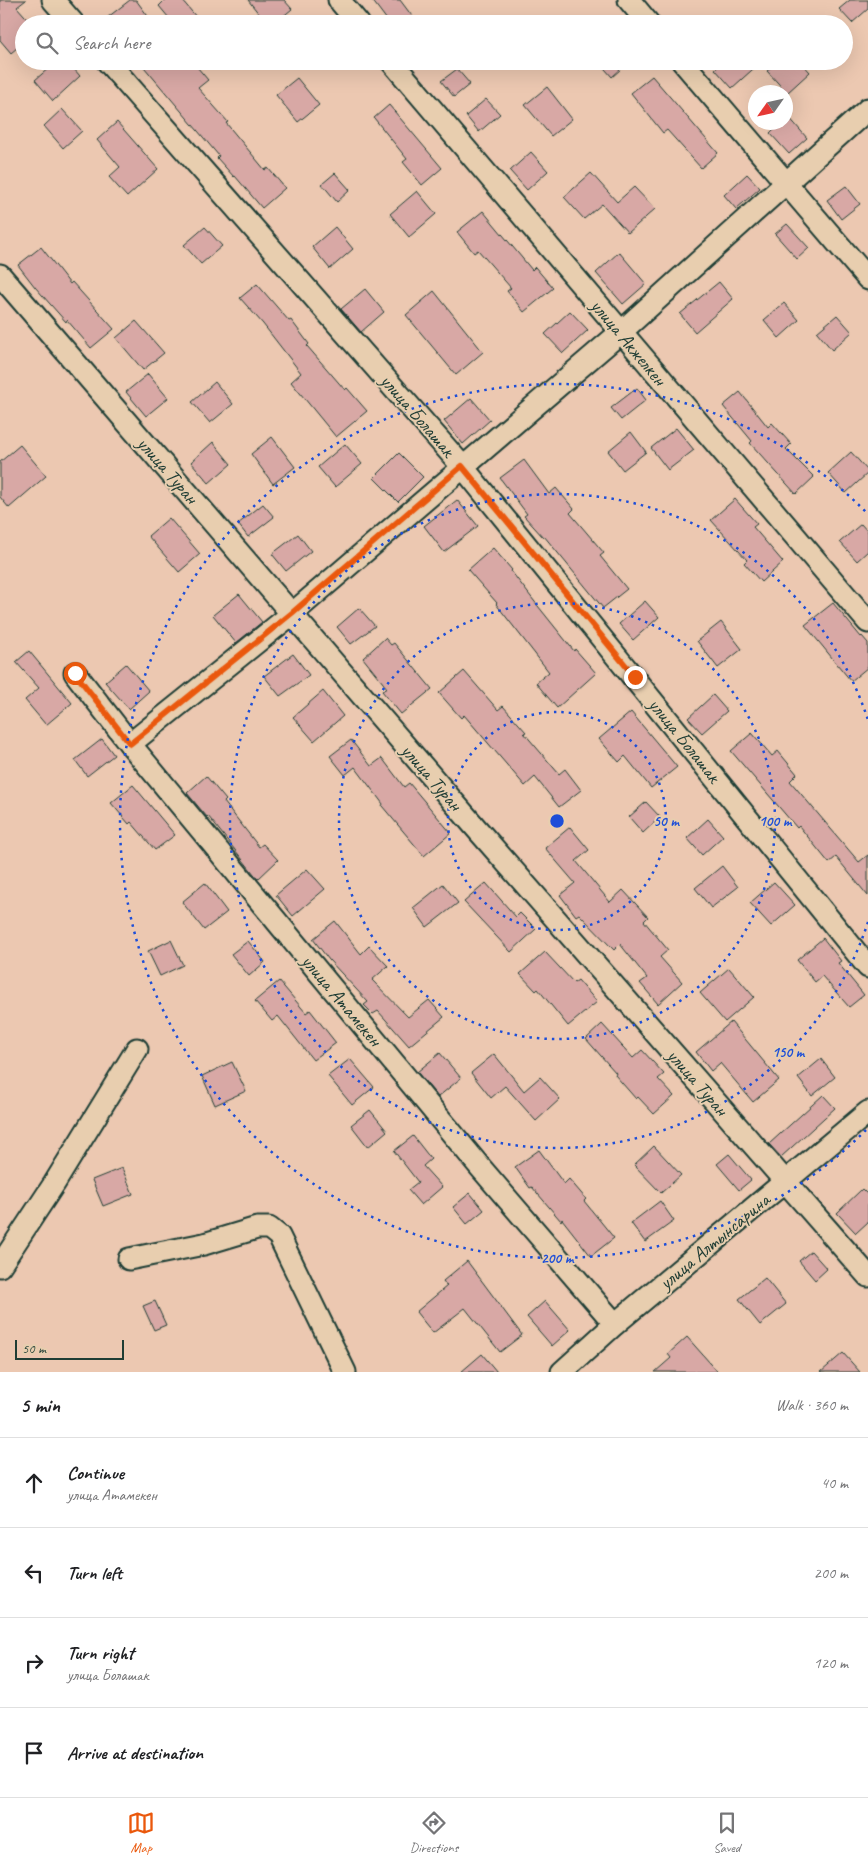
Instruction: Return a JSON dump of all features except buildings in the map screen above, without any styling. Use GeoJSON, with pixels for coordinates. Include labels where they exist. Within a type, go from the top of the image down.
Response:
{"type":"FeatureCollection","features":[{"type":"Feature","properties":{"kind":"street"},"geometry":{"type":"LineString","coordinates":[[53,0],[66,15]]}},
{"type":"Feature","properties":{"kind":"street"},"geometry":{"type":"LineString","coordinates":[[339,0],[352,15]]}},
{"type":"Feature","properties":{"kind":"street"},"geometry":{"type":"LineString","coordinates":[[629,0],[642,15]]}},
{"type":"Feature","properties":{"kind":"street","name":"улица Болашак"},"geometry":{"type":"LineString","coordinates":[[115,70],[462,466],[868,967]]}},
{"type":"Feature","properties":{"kind":"street","name":"улица Акжелкен"},"geometry":{"type":"LineString","coordinates":[[399,70],[868,622]]}},
{"type":"Feature","properties":{"kind":"street"},"geometry":{"type":"LineString","coordinates":[[690,70],[868,280]]}},
{"type":"Feature","properties":{"kind":"street"},"geometry":{"type":"LineString","coordinates":[[130,744],[292,613],[621,332],[868,109]]}},
{"type":"Feature","properties":{"kind":"street","name":"улица Туран"},"geometry":{"type":"LineString","coordinates":[[0,275],[476,828],[868,1276]]}},
{"type":"Feature","properties":{"kind":"street","name":"улица Атамекен"},"geometry":{"type":"LineString","coordinates":[[75,673],[130,744],[480,1167],[615,1324]]}},
{"type":"Feature","properties":{"kind":"street"},"geometry":{"type":"LineString","coordinates":[[0,1266],[54,1184],[137,1049]]}},
{"type":"Feature","properties":{"kind":"street","name":"улица Алтынсарина"},"geometry":{"type":"LineString","coordinates":[[562,1372],[615,1324],[868,1112]]}},
{"type":"Feature","properties":{"kind":"street"},"geometry":{"type":"LineString","coordinates":[[129,1259],[204,1244],[257,1228],[269,1228],[279,1236],[344,1372]]}},
{"type":"Feature","properties":{"kind":"route"},"geometry":{"type":"LineString","coordinates":[[75,673],[130,744],[292,613],[462,466],[635,677]]}}]}
